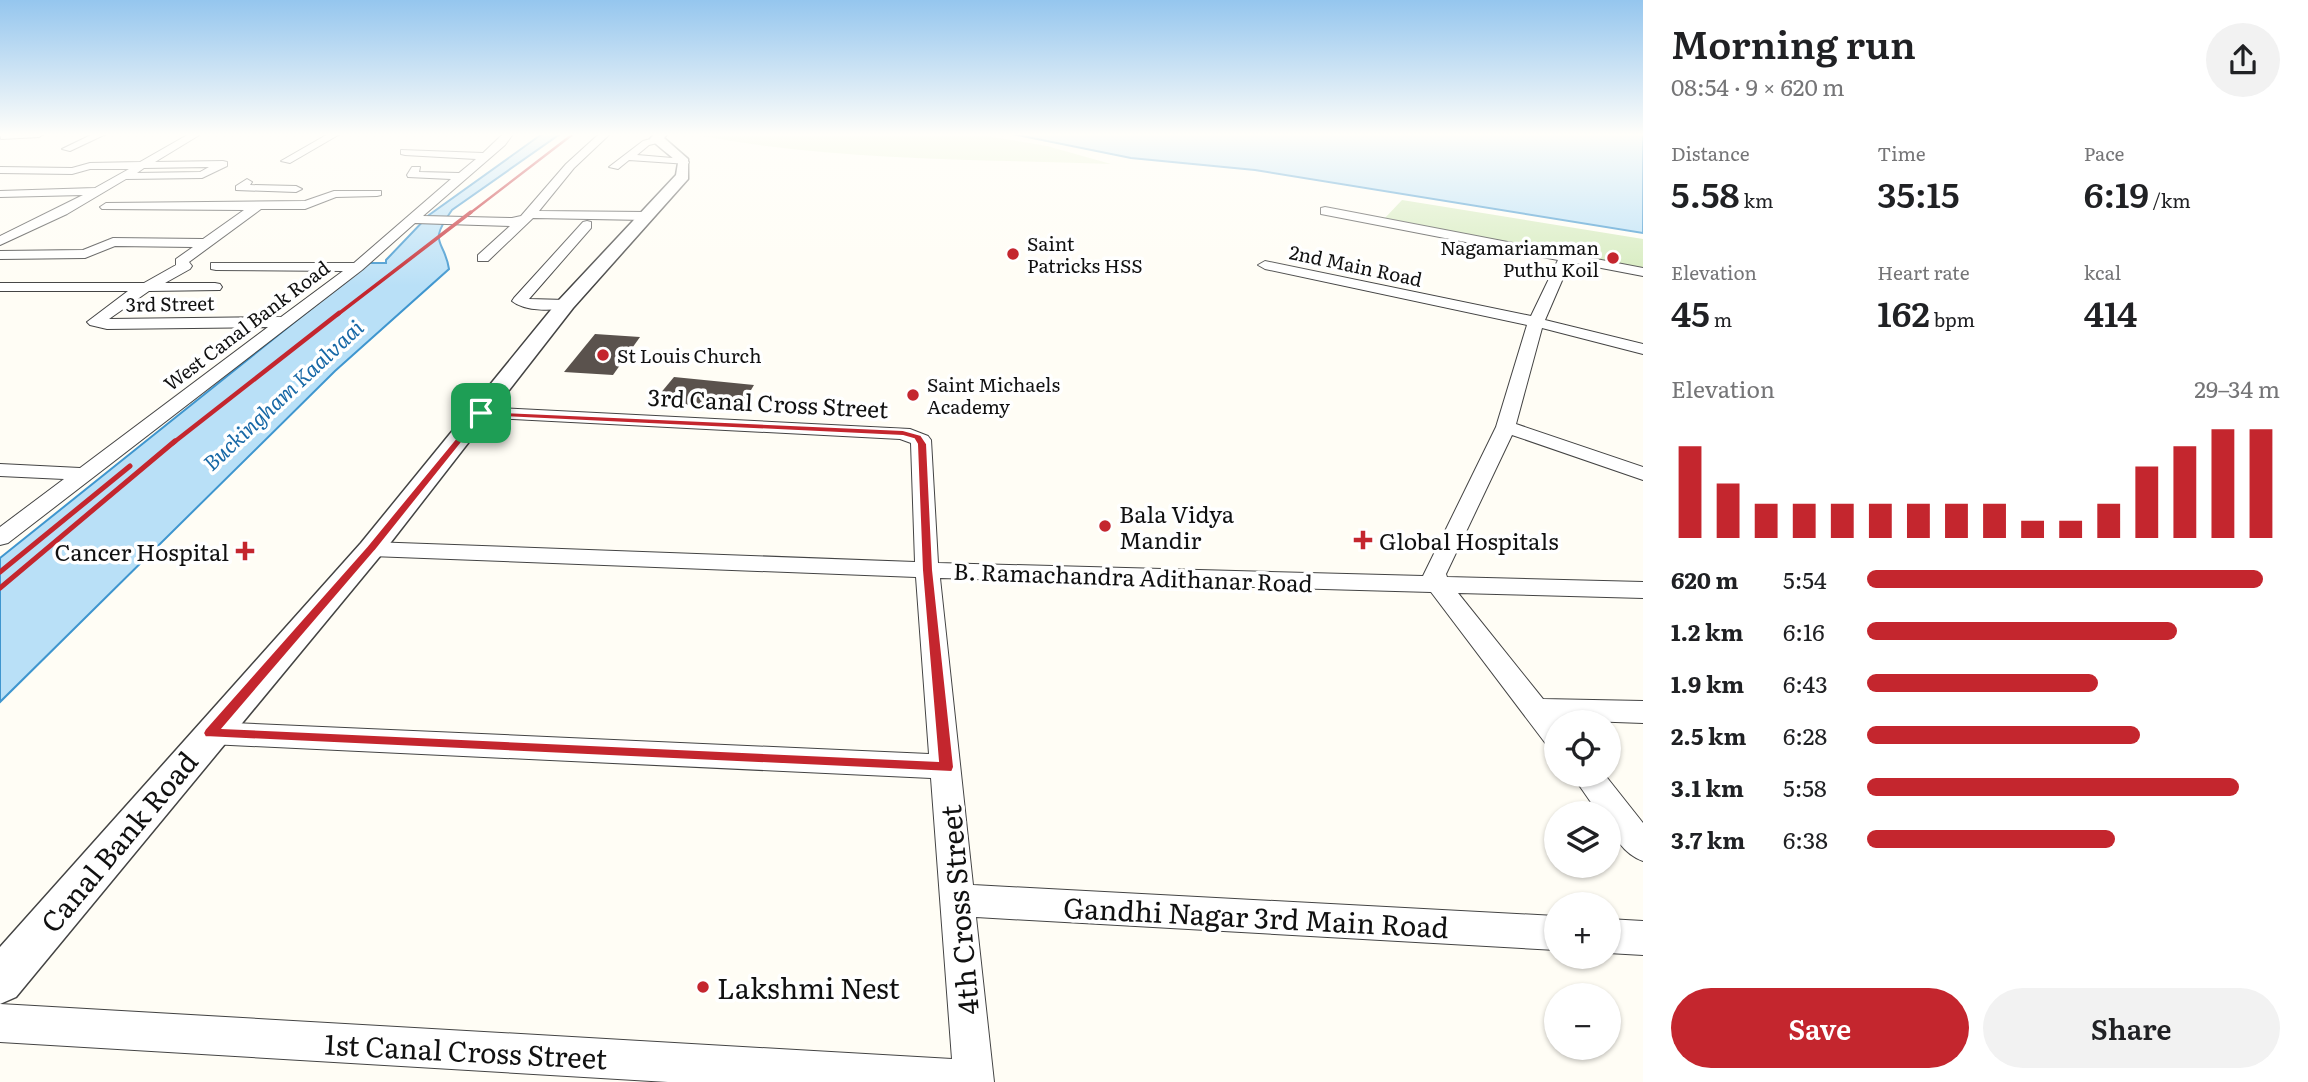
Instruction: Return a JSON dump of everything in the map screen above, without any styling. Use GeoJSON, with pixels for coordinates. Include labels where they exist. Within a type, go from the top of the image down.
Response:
{"type":"FeatureCollection","features":[{"type":"Feature","properties":{"kind":"street"},"geometry":{"type":"LineString","coordinates":[[0,241],[107,184]]}},
{"type":"Feature","properties":{"kind":"street","name":"West Canal Bank Road"},"geometry":{"type":"LineString","coordinates":[[0,538],[419,219],[452,184]]}},
{"type":"Feature","properties":{"kind":"street"},"geometry":{"type":"LineString","coordinates":[[483,258],[528,216],[554,184]]}},
{"type":"Feature","properties":{"kind":"street","name":"Canal Bank Road"},"geometry":{"type":"LineString","coordinates":[[0,981],[210,733],[371,549],[566,304],[674,184]]}},
{"type":"Feature","properties":{"kind":"street"},"geometry":{"type":"LineString","coordinates":[[223,205],[249,186],[296,188]]}},
{"type":"Feature","properties":{"kind":"street"},"geometry":{"type":"LineString","coordinates":[[0,194],[95,191]]}},
{"type":"Feature","properties":{"kind":"street"},"geometry":{"type":"LineString","coordinates":[[106,208],[305,205],[334,194],[377,193]]}},
{"type":"Feature","properties":{"kind":"street"},"geometry":{"type":"LineString","coordinates":[[79,200],[137,198]]}},
{"type":"Feature","properties":{"kind":"street"},"geometry":{"type":"LineString","coordinates":[[149,288],[185,266],[181,262],[183,260],[254,206]]}},
{"type":"Feature","properties":{"kind":"street"},"geometry":{"type":"LineString","coordinates":[[1325,211],[1643,272]]}},
{"type":"Feature","properties":{"kind":"street"},"geometry":{"type":"LineString","coordinates":[[419,219],[507,222],[528,216],[646,216]]}},
{"type":"Feature","properties":{"kind":"street"},"geometry":{"type":"LineString","coordinates":[[0,224],[34,224]]}},
{"type":"Feature","properties":{"kind":"street"},"geometry":{"type":"LineString","coordinates":[[566,304],[524,303],[519,300],[587,225]]}},
{"type":"Feature","properties":{"kind":"street"},"geometry":{"type":"LineString","coordinates":[[0,255],[85,254],[130,231]]}},
{"type":"Feature","properties":{"kind":"street"},"geometry":{"type":"LineString","coordinates":[[109,243],[205,243]]}},
{"type":"Feature","properties":{"kind":"street"},"geometry":{"type":"LineString","coordinates":[[1544,721],[1438,584],[1434,574],[1506,427],[1536,322],[1566,256]]}},
{"type":"Feature","properties":{"kind":"street"},"geometry":{"type":"LineString","coordinates":[[289,260],[362,263]]}},
{"type":"Feature","properties":{"kind":"street"},"geometry":{"type":"LineString","coordinates":[[216,266],[362,263]]}},
{"type":"Feature","properties":{"kind":"street","name":"2nd Main Road"},"geometry":{"type":"LineString","coordinates":[[1265,265],[1536,322],[1643,349]]}},
{"type":"Feature","properties":{"kind":"street"},"geometry":{"type":"LineString","coordinates":[[0,287],[215,287]]}},
{"type":"Feature","properties":{"kind":"street","name":"3rd Street"},"geometry":{"type":"LineString","coordinates":[[149,288],[132,295],[96,320],[97,323],[285,322]]}},
{"type":"Feature","properties":{"kind":"street","name":"3rd Canal Cross Street"},"geometry":{"type":"LineString","coordinates":[[481,413],[913,435],[918,437],[922,444],[928,570]]}},
{"type":"Feature","properties":{"kind":"street"},"geometry":{"type":"LineString","coordinates":[[1506,427],[1605,458],[1643,474]]}},
{"type":"Feature","properties":{"kind":"street"},"geometry":{"type":"LineString","coordinates":[[0,470],[84,474]]}},
{"type":"Feature","properties":{"kind":"street","name":"B. Ramachandra Adithanar Road"},"geometry":{"type":"LineString","coordinates":[[371,549],[928,570],[1643,590]]}},
{"type":"Feature","properties":{"kind":"street","name":"4th Cross Street"},"geometry":{"type":"LineString","coordinates":[[928,570],[974,1081]]}},
{"type":"Feature","properties":{"kind":"street"},"geometry":{"type":"LineString","coordinates":[[1535,709],[1643,712]]}},
{"type":"Feature","properties":{"kind":"street"},"geometry":{"type":"LineString","coordinates":[[210,733],[947,767]]}},
{"type":"Feature","properties":{"kind":"street"},"geometry":{"type":"LineString","coordinates":[[1596,787],[1643,847]]}},
{"type":"Feature","properties":{"kind":"street","name":"Gandhi Nagar 3rd Main Road"},"geometry":{"type":"LineString","coordinates":[[956,900],[1544,932]]}},
{"type":"Feature","properties":{"kind":"street"},"geometry":{"type":"LineString","coordinates":[[1621,937],[1643,938]]}},
{"type":"Feature","properties":{"kind":"street","name":"1st Canal Cross Street"},"geometry":{"type":"LineString","coordinates":[[0,1023],[974,1081]]}},
{"type":"Feature","properties":{"kind":"green space"},"geometry":{"type":"Polygon","coordinates":[[[1402,200],[1643,239],[1643,268],[1384,219],[1402,200]]]}},
{"type":"Feature","properties":{"kind":"water","name":"Buckingham Kaalvaai"},"geometry":{"type":"Polygon","coordinates":[[[472,184],[488,184],[452,210],[444,221],[439,241],[449,269],[335,371],[0,702],[0,558],[362,268],[370,263],[386,263],[429,215],[472,184]]]}},
{"type":"Feature","properties":{"kind":"water"},"geometry":{"type":"Polygon","coordinates":[[[1344,184],[1643,184],[1643,233],[1344,184]]]}},
{"type":"Feature","properties":{"kind":"building","name":"St Louis Church"},"geometry":{"type":"Polygon","coordinates":[[[595,334],[640,337],[613,375],[564,372],[595,334]]]}},
{"type":"Feature","properties":{"kind":"building"},"geometry":{"type":"Polygon","coordinates":[[[674,377],[754,385],[739,410],[654,401],[674,377]]]}},
{"type":"Feature","properties":{"kind":"railway"},"geometry":{"type":"LineString","coordinates":[[469,214],[507,184]]}},
{"type":"Feature","properties":{"kind":"railway"},"geometry":{"type":"LineString","coordinates":[[337,315],[471,212]]}},
{"type":"Feature","properties":{"kind":"railway"},"geometry":{"type":"LineString","coordinates":[[173,443],[339,313]]}},
{"type":"Feature","properties":{"kind":"railway"},"geometry":{"type":"LineString","coordinates":[[0,588],[175,441]]}},
{"type":"Feature","properties":{"kind":"railway"},"geometry":{"type":"LineString","coordinates":[[0,572],[130,466]]}},
{"type":"Feature","properties":{"kind":"place","name":"Saint Patricks HSS"},"geometry":{"type":"Point","coordinates":[1013,254]}},
{"type":"Feature","properties":{"kind":"place","name":"Nagamariamman Puthu Koil"},"geometry":{"type":"Point","coordinates":[1613,258]}},
{"type":"Feature","properties":{"kind":"place","name":"St Louis Church"},"geometry":{"type":"Point","coordinates":[603,355]}},
{"type":"Feature","properties":{"kind":"place","name":"Saint Michaels Academy"},"geometry":{"type":"Point","coordinates":[913,395]}},
{"type":"Feature","properties":{"kind":"place","name":"Bala Vidya Mandir"},"geometry":{"type":"Point","coordinates":[1105,526]}},
{"type":"Feature","properties":{"kind":"place","name":"Global Hospitals"},"geometry":{"type":"Point","coordinates":[1363,540]}},
{"type":"Feature","properties":{"kind":"place","name":"Cancer Hospital"},"geometry":{"type":"Point","coordinates":[245,551]}},
{"type":"Feature","properties":{"kind":"place","name":"Lakshmi Nest"},"geometry":{"type":"Point","coordinates":[703,987]}},
{"type":"Feature","properties":{"kind":"route"},"geometry":{"type":"LineString","coordinates":[[481,413],[903,433],[918,437],[922,444],[928,570],[947,767],[210,733],[371,549],[481,413]]}}]}
